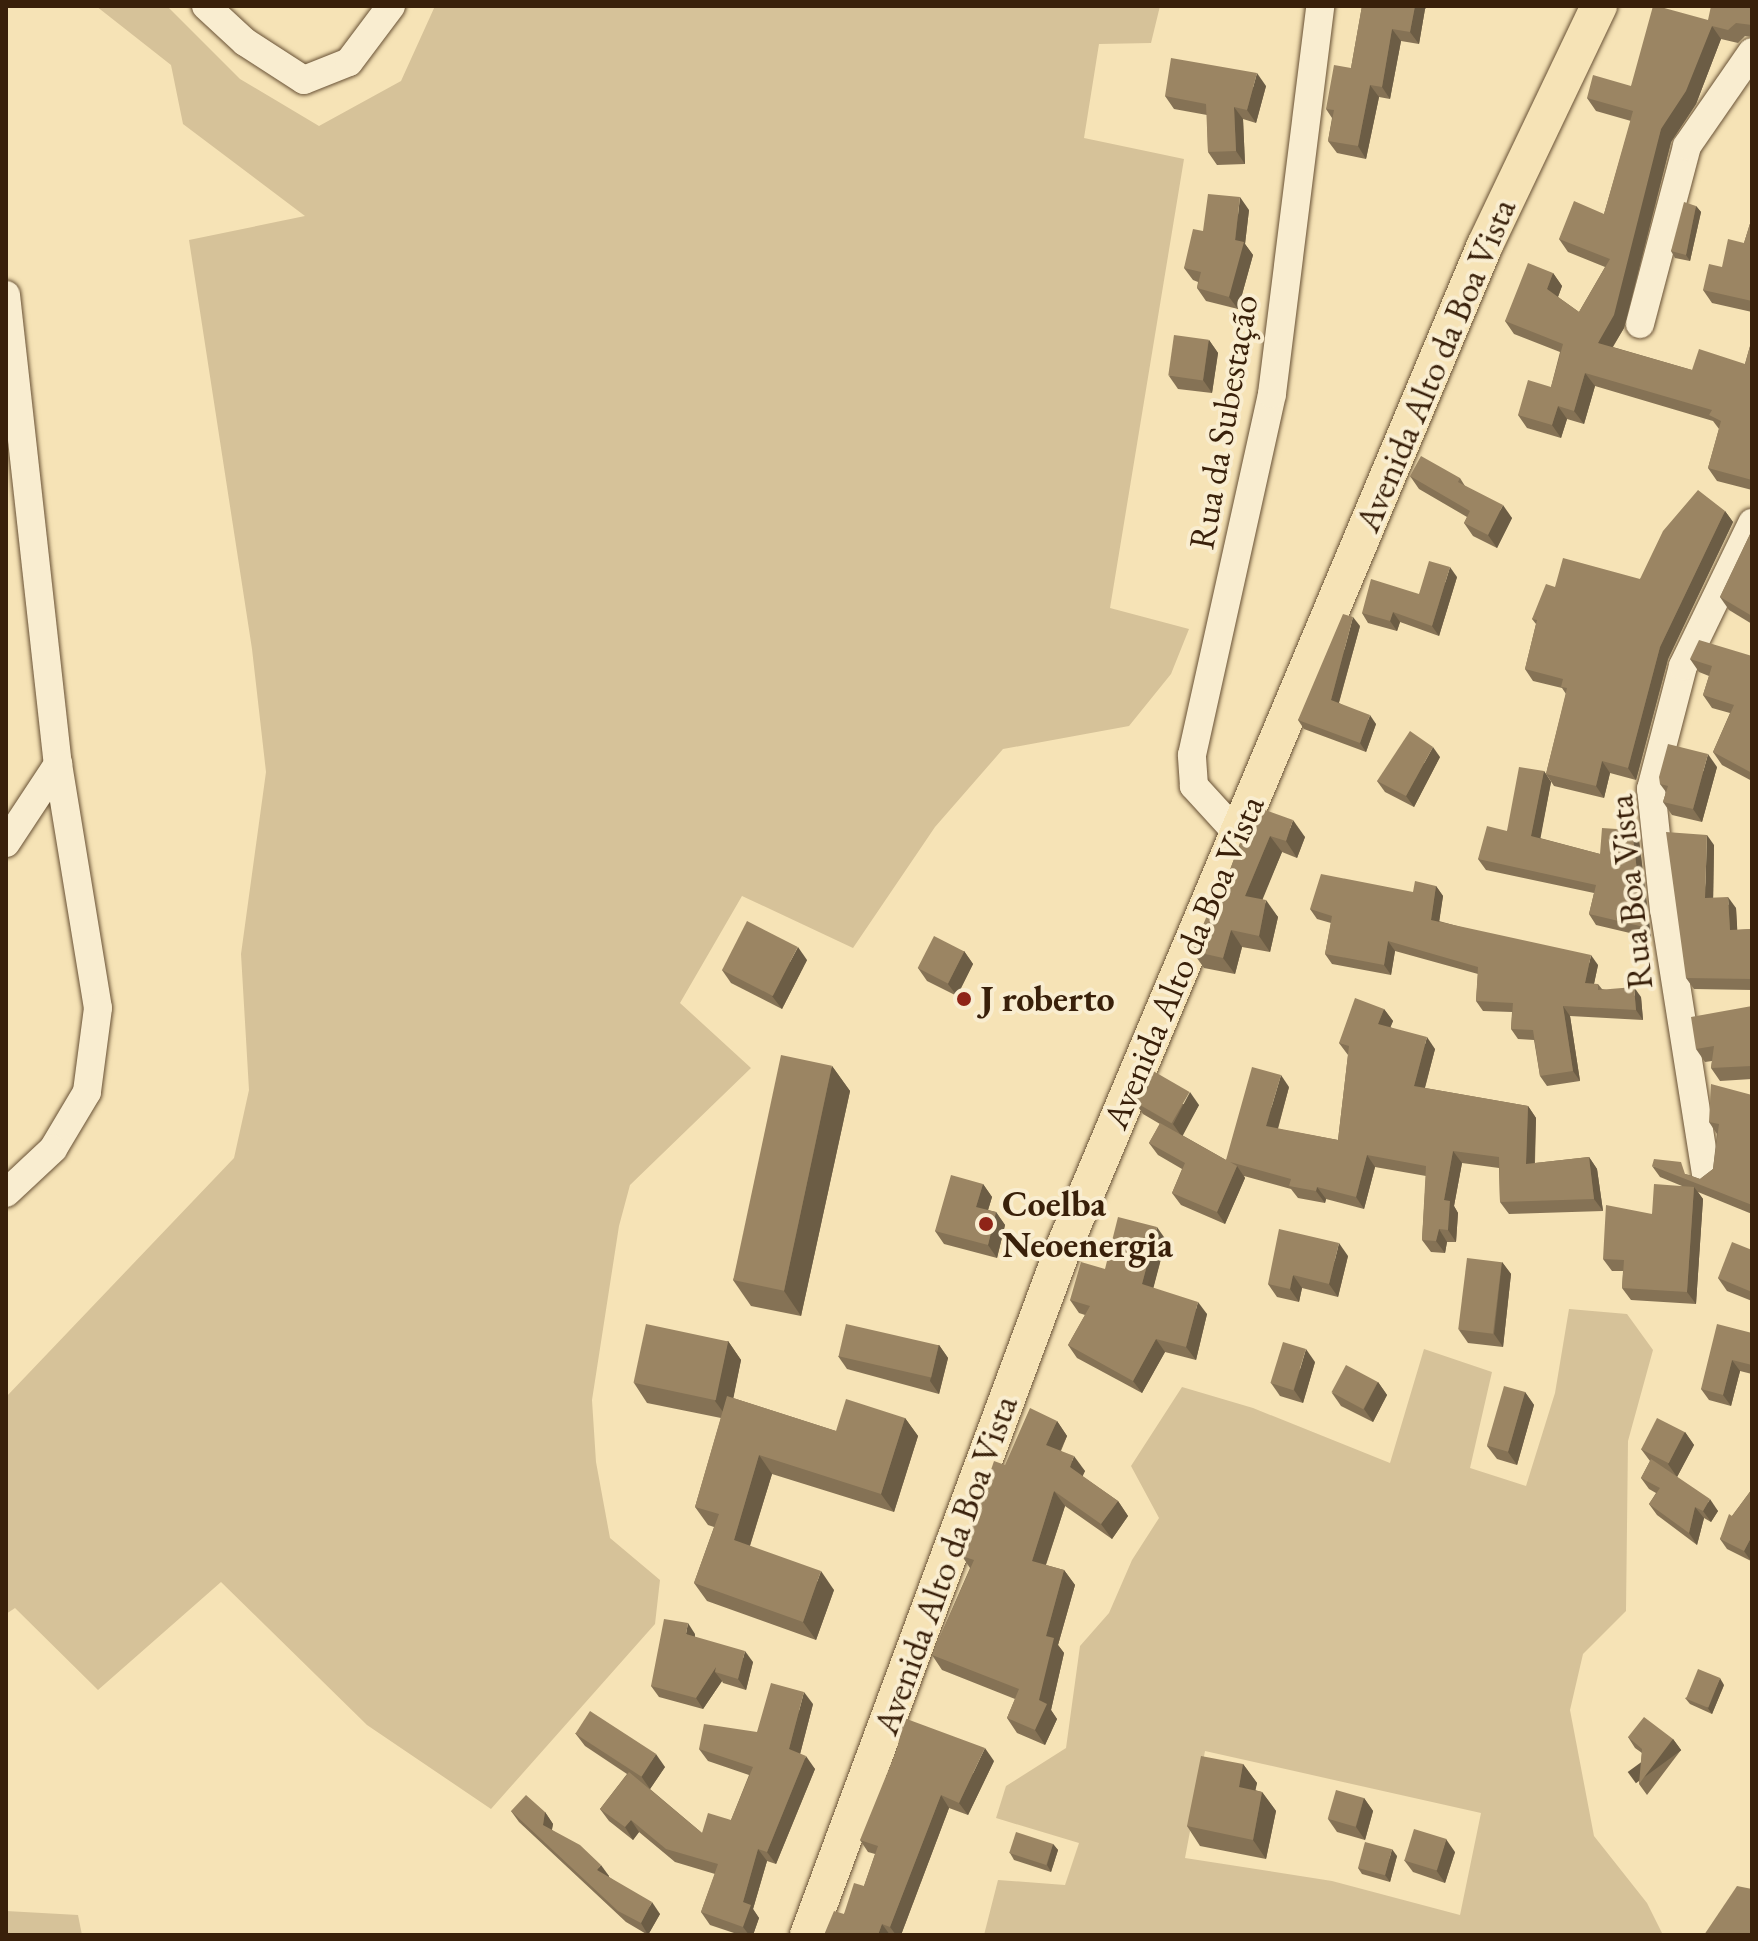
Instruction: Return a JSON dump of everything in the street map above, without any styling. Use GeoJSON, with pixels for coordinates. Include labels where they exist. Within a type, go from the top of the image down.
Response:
{"type":"FeatureCollection","features":[{"type":"Feature","properties":{"kind":"main road","name":"Avenida Alto da Boa Vista"},"geometry":{"type":"LineString","coordinates":[[808,1935],[1061,1254],[1485,245],[1599,6]]}},
{"type":"Feature","properties":{"kind":"street"},"geometry":{"type":"LineString","coordinates":[[206,6],[245,42],[304,80],[349,62],[391,6]]}},
{"type":"Feature","properties":{"kind":"street","name":"Rua da Subestação"},"geometry":{"type":"LineString","coordinates":[[1237,833],[1194,786],[1192,755],[1272,394],[1320,6]]}},
{"type":"Feature","properties":{"kind":"street"},"geometry":{"type":"LineString","coordinates":[[1640,324],[1687,146],[1752,52]]}},
{"type":"Feature","properties":{"kind":"street"},"geometry":{"type":"LineString","coordinates":[[6,295],[58,764],[98,1008],[94,1059],[87,1092],[70,1123],[43,1160],[6,1193]]}},
{"type":"Feature","properties":{"kind":"street","name":"Rua Boa Vista"},"geometry":{"type":"LineString","coordinates":[[1706,1174],[1664,910],[1651,789],[1683,666],[1752,523]]}},
{"type":"Feature","properties":{"kind":"street"},"geometry":{"type":"LineString","coordinates":[[6,843],[58,764]]}},
{"type":"Feature","properties":{"kind":"shaded area"},"geometry":{"type":"Polygon","coordinates":[[[96,6],[167,6],[240,79],[319,126],[401,81],[435,6],[1160,6],[1151,43],[1099,44],[1084,138],[1184,159],[1110,608],[1189,629],[1171,674],[1129,726],[1003,749],[935,827],[853,948],[742,896],[680,1003],[751,1068],[630,1185],[619,1226],[592,1400],[596,1462],[610,1538],[660,1580],[655,1624],[491,1809],[367,1725],[221,1582],[98,1690],[15,1608],[6,1614],[6,1397],[234,1158],[249,1090],[241,954],[266,772],[252,649],[189,240],[305,216],[183,124],[171,65],[96,6]]]}},
{"type":"Feature","properties":{"kind":"shaded area"},"geometry":{"type":"Polygon","coordinates":[[[1569,1309],[1627,1314],[1653,1350],[1628,1441],[1626,1611],[1583,1654],[1570,1710],[1594,1836],[1647,1903],[1663,1935],[984,1935],[998,1880],[1065,1885],[1079,1843],[996,1818],[1006,1786],[1066,1748],[1080,1646],[1109,1613],[1132,1560],[1159,1518],[1131,1466],[1182,1387],[1253,1408],[1390,1463],[1424,1349],[1492,1372],[1470,1468],[1526,1486],[1555,1393],[1569,1309]],[[1205,1751],[1185,1858],[1332,1881],[1460,1915],[1481,1813],[1205,1751]]]}},
{"type":"Feature","properties":{"kind":"shaded area"},"geometry":{"type":"Polygon","coordinates":[[[6,1911],[78,1915],[82,1935],[6,1935],[6,1911]]]}},
{"type":"Feature","properties":{"kind":"building"},"geometry":{"type":"Polygon","coordinates":[[[1362,6],[1415,6],[1410,32],[1392,29],[1382,87],[1370,85],[1358,146],[1328,141],[1334,110],[1326,109],[1334,65],[1351,68],[1362,6]]]}},
{"type":"Feature","properties":{"kind":"building"},"geometry":{"type":"Polygon","coordinates":[[[1653,6],[1708,20],[1711,6],[1752,6],[1752,25],[1736,23],[1728,30],[1712,26],[1686,91],[1661,129],[1614,315],[1598,343],[1692,370],[1699,349],[1745,364],[1752,339],[1752,480],[1708,468],[1721,421],[1709,415],[1712,410],[1585,373],[1574,411],[1558,406],[1552,425],[1518,415],[1528,380],[1551,387],[1563,344],[1505,321],[1528,263],[1553,273],[1547,289],[1579,312],[1610,259],[1559,239],[1574,201],[1604,214],[1633,111],[1587,98],[1593,75],[1631,86],[1653,6]]]}},
{"type":"Feature","properties":{"kind":"building"},"geometry":{"type":"Polygon","coordinates":[[[1171,58],[1257,73],[1247,110],[1234,107],[1236,151],[1208,152],[1206,104],[1165,96],[1171,58]]]}},
{"type":"Feature","properties":{"kind":"building"},"geometry":{"type":"Polygon","coordinates":[[[1208,194],[1240,197],[1235,240],[1244,242],[1229,297],[1197,288],[1201,272],[1184,268],[1193,229],[1203,231],[1208,194]]]}},
{"type":"Feature","properties":{"kind":"building"},"geometry":{"type":"Polygon","coordinates":[[[1684,202],[1696,206],[1686,255],[1671,251],[1684,202]]]}},
{"type":"Feature","properties":{"kind":"building"},"geometry":{"type":"Polygon","coordinates":[[[1752,217],[1752,301],[1703,290],[1709,264],[1722,267],[1728,239],[1744,243],[1752,217]]]}},
{"type":"Feature","properties":{"kind":"building"},"geometry":{"type":"Polygon","coordinates":[[[1174,335],[1209,340],[1203,380],[1168,376],[1174,335]]]}},
{"type":"Feature","properties":{"kind":"building"},"geometry":{"type":"Polygon","coordinates":[[[1421,456],[1460,478],[1458,482],[1503,505],[1488,535],[1464,523],[1470,511],[1410,476],[1421,456]]]}},
{"type":"Feature","properties":{"kind":"building"},"geometry":{"type":"Polygon","coordinates":[[[1698,490],[1725,511],[1660,647],[1628,768],[1602,761],[1596,786],[1546,774],[1567,688],[1561,687],[1563,679],[1525,669],[1537,620],[1532,619],[1546,584],[1555,587],[1563,558],[1640,579],[1663,531],[1698,490]]]}},
{"type":"Feature","properties":{"kind":"building"},"geometry":{"type":"Polygon","coordinates":[[[1752,530],[1752,616],[1720,597],[1752,530]]]}},
{"type":"Feature","properties":{"kind":"building"},"geometry":{"type":"Polygon","coordinates":[[[1429,561],[1450,567],[1432,626],[1393,612],[1390,621],[1362,613],[1371,579],[1419,594],[1429,561]]]}},
{"type":"Feature","properties":{"kind":"building"},"geometry":{"type":"Polygon","coordinates":[[[1343,614],[1353,617],[1331,700],[1370,715],[1360,743],[1298,720],[1343,614]]]}},
{"type":"Feature","properties":{"kind":"building"},"geometry":{"type":"Polygon","coordinates":[[[1699,640],[1752,656],[1752,773],[1713,752],[1734,705],[1703,695],[1712,666],[1690,659],[1699,640]]]}},
{"type":"Feature","properties":{"kind":"building"},"geometry":{"type":"Polygon","coordinates":[[[1410,731],[1433,747],[1406,796],[1377,781],[1410,731]]]}},
{"type":"Feature","properties":{"kind":"building"},"geometry":{"type":"Polygon","coordinates":[[[1668,744],[1708,754],[1693,809],[1663,802],[1668,786],[1660,784],[1659,777],[1668,744]]]}},
{"type":"Feature","properties":{"kind":"building"},"geometry":{"type":"Polygon","coordinates":[[[1519,767],[1544,771],[1531,836],[1600,854],[1602,828],[1632,830],[1644,927],[1589,914],[1596,885],[1478,859],[1487,826],[1507,831],[1519,767]]]}},
{"type":"Feature","properties":{"kind":"building"},"geometry":{"type":"Polygon","coordinates":[[[1254,806],[1293,820],[1286,841],[1270,836],[1245,896],[1266,900],[1259,936],[1231,930],[1223,958],[1192,951],[1211,906],[1216,907],[1254,806]]]}},
{"type":"Feature","properties":{"kind":"building"},"geometry":{"type":"Polygon","coordinates":[[[1666,832],[1707,835],[1705,898],[1728,897],[1730,930],[1752,929],[1752,979],[1686,978],[1666,832]]]}},
{"type":"Feature","properties":{"kind":"building"},"geometry":{"type":"Polygon","coordinates":[[[1321,874],[1413,892],[1415,881],[1436,886],[1431,920],[1591,955],[1585,983],[1598,984],[1598,990],[1634,987],[1636,1010],[1563,1006],[1573,1071],[1540,1076],[1533,1030],[1511,1029],[1513,1003],[1476,1001],[1478,967],[1388,941],[1384,965],[1325,954],[1332,916],[1310,909],[1321,874]]]}},
{"type":"Feature","properties":{"kind":"building"},"geometry":{"type":"Polygon","coordinates":[[[747,921],[798,947],[773,996],[722,970],[747,921]]]}},
{"type":"Feature","properties":{"kind":"building"},"geometry":{"type":"Polygon","coordinates":[[[934,936],[964,951],[948,984],[918,968],[934,936]]]}},
{"type":"Feature","properties":{"kind":"building"},"geometry":{"type":"Polygon","coordinates":[[[1355,998],[1384,1009],[1378,1024],[1427,1037],[1414,1086],[1528,1106],[1526,1164],[1589,1157],[1594,1199],[1500,1202],[1499,1157],[1453,1151],[1444,1200],[1450,1201],[1448,1230],[1439,1229],[1436,1241],[1422,1240],[1426,1166],[1367,1155],[1356,1197],[1317,1187],[1316,1191],[1289,1186],[1291,1179],[1230,1162],[1237,1166],[1217,1212],[1172,1193],[1185,1163],[1149,1143],[1160,1123],[1226,1160],[1252,1067],[1281,1075],[1266,1126],[1338,1140],[1349,1046],[1339,1043],[1355,998]]]}},
{"type":"Feature","properties":{"kind":"building"},"geometry":{"type":"Polygon","coordinates":[[[1752,1006],[1752,1066],[1711,1068],[1714,1046],[1696,1049],[1691,1017],[1752,1006]]]}},
{"type":"Feature","properties":{"kind":"building"},"geometry":{"type":"Polygon","coordinates":[[[781,1055],[832,1066],[784,1291],[733,1280],[781,1055]]]}},
{"type":"Feature","properties":{"kind":"building"},"geometry":{"type":"Polygon","coordinates":[[[1148,1068],[1190,1092],[1172,1123],[1130,1099],[1148,1068]]]}},
{"type":"Feature","properties":{"kind":"building"},"geometry":{"type":"Polygon","coordinates":[[[1711,1084],[1752,1095],[1752,1205],[1652,1166],[1654,1159],[1681,1162],[1685,1174],[1700,1179],[1713,1169],[1719,1124],[1709,1122],[1711,1084]]]}},
{"type":"Feature","properties":{"kind":"building"},"geometry":{"type":"Polygon","coordinates":[[[951,1175],[983,1184],[976,1207],[996,1212],[988,1245],[935,1231],[951,1175]]]}},
{"type":"Feature","properties":{"kind":"building"},"geometry":{"type":"Polygon","coordinates":[[[1654,1184],[1694,1187],[1687,1292],[1622,1288],[1624,1260],[1603,1259],[1606,1205],[1652,1214],[1654,1184]]]}},
{"type":"Feature","properties":{"kind":"building"},"geometry":{"type":"Polygon","coordinates":[[[1118,1217],[1157,1227],[1142,1284],[1198,1302],[1186,1347],[1156,1339],[1133,1381],[1068,1345],[1090,1306],[1070,1300],[1081,1262],[1105,1269],[1118,1217]]]}},
{"type":"Feature","properties":{"kind":"building"},"geometry":{"type":"Polygon","coordinates":[[[1279,1229],[1339,1243],[1329,1284],[1293,1275],[1290,1289],[1268,1284],[1279,1229]]]}},
{"type":"Feature","properties":{"kind":"building"},"geometry":{"type":"Polygon","coordinates":[[[1732,1242],[1752,1250],[1752,1292],[1718,1278],[1732,1242]]]}},
{"type":"Feature","properties":{"kind":"building"},"geometry":{"type":"Polygon","coordinates":[[[1467,1258],[1502,1262],[1493,1334],[1458,1329],[1467,1258]]]}},
{"type":"Feature","properties":{"kind":"building"},"geometry":{"type":"Polygon","coordinates":[[[646,1324],[728,1341],[716,1400],[634,1383],[646,1324]]]}},
{"type":"Feature","properties":{"kind":"building"},"geometry":{"type":"Polygon","coordinates":[[[846,1324],[939,1345],[931,1378],[839,1356],[846,1324]]]}},
{"type":"Feature","properties":{"kind":"building"},"geometry":{"type":"Polygon","coordinates":[[[1717,1324],[1752,1333],[1752,1365],[1732,1360],[1723,1395],[1701,1389],[1717,1324]]]}},
{"type":"Feature","properties":{"kind":"building"},"geometry":{"type":"Polygon","coordinates":[[[1283,1342],[1306,1349],[1293,1390],[1270,1383],[1283,1342]]]}},
{"type":"Feature","properties":{"kind":"building"},"geometry":{"type":"Polygon","coordinates":[[[1346,1365],[1378,1382],[1363,1409],[1331,1392],[1346,1365]]]}},
{"type":"Feature","properties":{"kind":"building"},"geometry":{"type":"Polygon","coordinates":[[[1504,1386],[1525,1392],[1508,1452],[1487,1446],[1504,1386]]]}},
{"type":"Feature","properties":{"kind":"building"},"geometry":{"type":"Polygon","coordinates":[[[727,1396],[836,1431],[846,1399],[905,1418],[881,1494],[759,1455],[734,1540],[821,1571],[803,1622],[694,1583],[719,1514],[695,1507],[727,1396]]]}},
{"type":"Feature","properties":{"kind":"building"},"geometry":{"type":"Polygon","coordinates":[[[1030,1408],[1057,1421],[1046,1445],[1074,1456],[1070,1467],[1118,1501],[1101,1524],[1054,1491],[1032,1561],[1064,1570],[1046,1636],[1054,1638],[1039,1700],[1047,1704],[1035,1730],[1007,1718],[1019,1689],[932,1655],[974,1560],[962,1556],[994,1461],[1005,1465],[1030,1408]]]}},
{"type":"Feature","properties":{"kind":"building"},"geometry":{"type":"Polygon","coordinates":[[[1657,1418],[1685,1432],[1669,1463],[1641,1449],[1657,1418]]]}},
{"type":"Feature","properties":{"kind":"building"},"geometry":{"type":"Polygon","coordinates":[[[1651,1459],[1710,1499],[1703,1511],[1695,1507],[1689,1533],[1649,1504],[1660,1488],[1641,1478],[1651,1459]]]}},
{"type":"Feature","properties":{"kind":"building"},"geometry":{"type":"Polygon","coordinates":[[[1752,1489],[1752,1536],[1744,1551],[1720,1539],[1729,1514],[1732,1516],[1752,1489]]]}},
{"type":"Feature","properties":{"kind":"building"},"geometry":{"type":"Polygon","coordinates":[[[664,1619],[688,1623],[686,1634],[745,1651],[738,1679],[715,1672],[716,1667],[696,1698],[651,1686],[664,1619]]]}},
{"type":"Feature","properties":{"kind":"building"},"geometry":{"type":"Polygon","coordinates":[[[1698,1669],[1720,1678],[1708,1708],[1686,1699],[1698,1669]]]}},
{"type":"Feature","properties":{"kind":"building"},"geometry":{"type":"Polygon","coordinates":[[[771,1683],[804,1692],[789,1749],[806,1756],[767,1852],[758,1849],[743,1902],[751,1905],[743,1927],[701,1912],[718,1864],[666,1849],[631,1820],[625,1827],[600,1809],[629,1772],[702,1833],[708,1813],[731,1820],[753,1767],[699,1749],[704,1724],[757,1732],[771,1683]]]}},
{"type":"Feature","properties":{"kind":"building"},"geometry":{"type":"Polygon","coordinates":[[[590,1711],[656,1754],[642,1777],[575,1734],[590,1711]]]}},
{"type":"Feature","properties":{"kind":"building"},"geometry":{"type":"Polygon","coordinates":[[[1644,1717],[1673,1739],[1639,1784],[1642,1749],[1628,1737],[1644,1717]]]}},
{"type":"Feature","properties":{"kind":"building"},"geometry":{"type":"Polygon","coordinates":[[[904,1718],[985,1748],[959,1803],[941,1795],[890,1927],[882,1924],[878,1935],[824,1935],[834,1911],[844,1914],[854,1883],[864,1886],[878,1846],[860,1840],[897,1749],[904,1718]]]}},
{"type":"Feature","properties":{"kind":"building"},"geometry":{"type":"Polygon","coordinates":[[[1201,1756],[1243,1764],[1239,1787],[1262,1792],[1253,1840],[1187,1826],[1201,1756]]]}},
{"type":"Feature","properties":{"kind":"building"},"geometry":{"type":"Polygon","coordinates":[[[1336,1790],[1364,1798],[1356,1827],[1328,1819],[1336,1790]]]}},
{"type":"Feature","properties":{"kind":"building"},"geometry":{"type":"Polygon","coordinates":[[[526,1795],[545,1812],[543,1825],[580,1845],[601,1865],[597,1870],[652,1902],[641,1923],[618,1911],[511,1811],[526,1795]]]}},
{"type":"Feature","properties":{"kind":"building"},"geometry":{"type":"Polygon","coordinates":[[[1414,1829],[1447,1839],[1437,1870],[1404,1861],[1414,1829]]]}},
{"type":"Feature","properties":{"kind":"building"},"geometry":{"type":"Polygon","coordinates":[[[1016,1832],[1053,1844],[1046,1865],[1009,1853],[1016,1832]]]}},
{"type":"Feature","properties":{"kind":"building"},"geometry":{"type":"Polygon","coordinates":[[[1365,1842],[1392,1849],[1385,1875],[1358,1868],[1365,1842]]]}},
{"type":"Feature","properties":{"kind":"building"},"geometry":{"type":"Polygon","coordinates":[[[1737,1886],[1752,1889],[1752,1935],[1704,1935],[1737,1886]]]}},
{"type":"Feature","properties":{"kind":"place","name":"J roberto"},"geometry":{"type":"Point","coordinates":[964,999]}},
{"type":"Feature","properties":{"kind":"place","name":"Coelba Neoenergia"},"geometry":{"type":"Point","coordinates":[986,1224]}}]}
